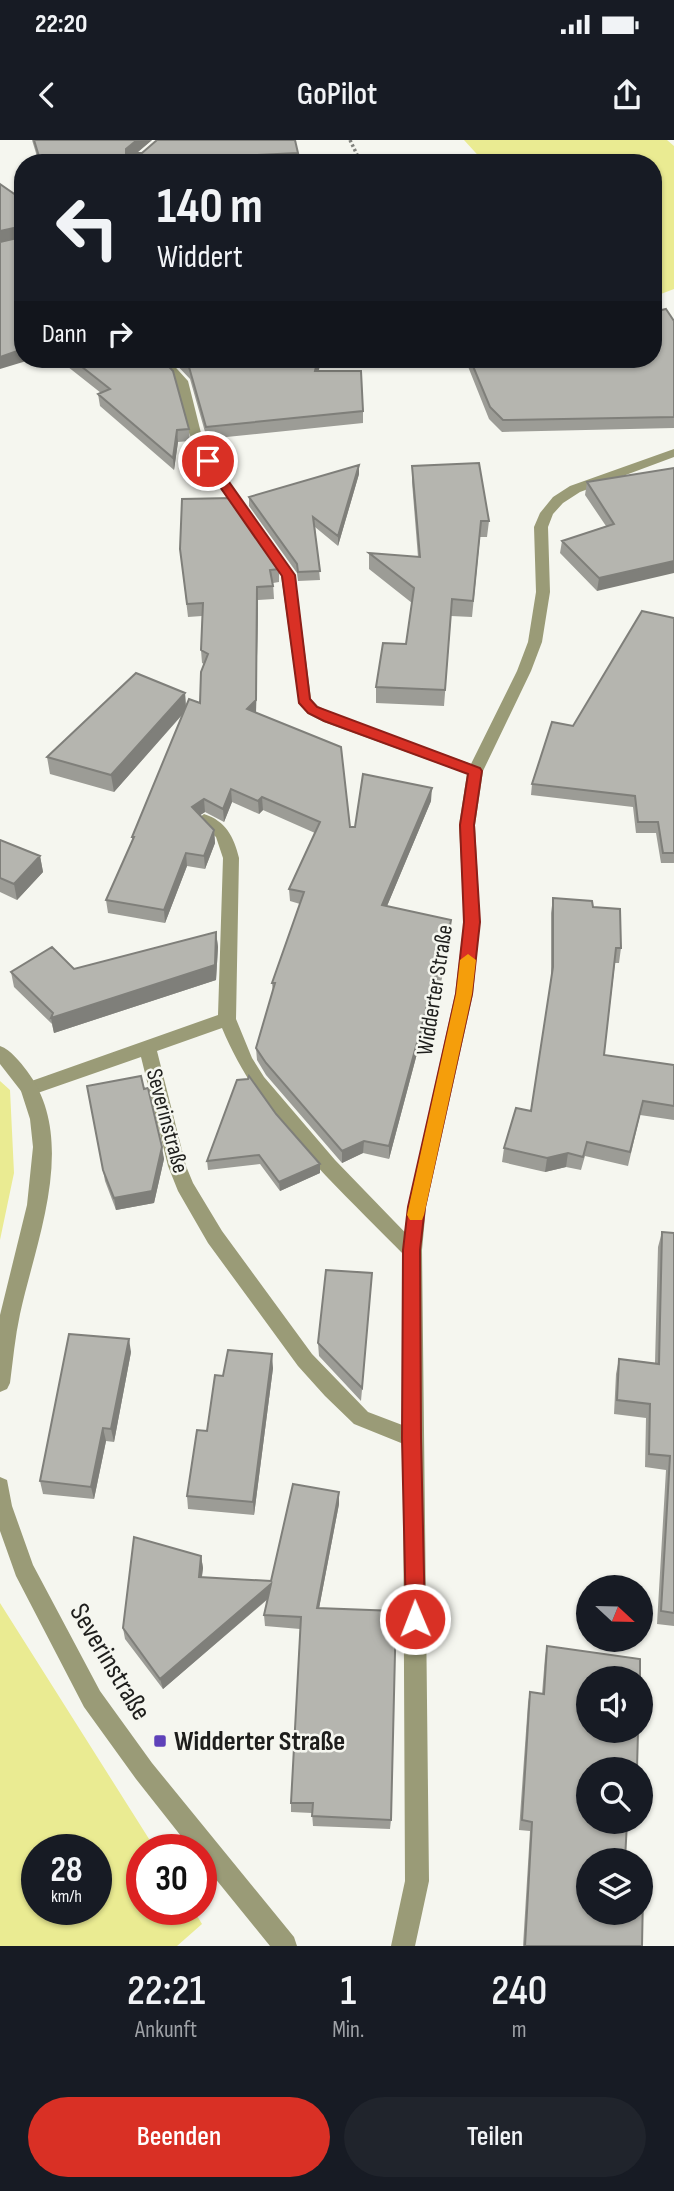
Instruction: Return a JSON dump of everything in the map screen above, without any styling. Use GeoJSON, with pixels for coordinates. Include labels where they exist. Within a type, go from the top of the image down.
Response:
{"type":"FeatureCollection","features":[{"type":"Feature","properties":{"kind":"street"},"geometry":{"type":"LineString","coordinates":[[170,368],[182,381],[195,433],[208,461],[288,575],[304,700],[313,710],[329,718],[475,771]]}},
{"type":"Feature","properties":{"kind":"street","name":"Widderter Straße"},"geometry":{"type":"LineString","coordinates":[[403,1946],[417,1881],[417,1670],[411,1438],[412,1250],[417,1207],[464,994],[472,922],[467,825],[475,771],[524,671],[534,642],[543,592],[541,527],[547,513],[558,500],[575,489],[674,453]]}},
{"type":"Feature","properties":{"kind":"street"},"geometry":{"type":"LineString","coordinates":[[204,820],[219,826],[226,837],[231,858],[227,1019],[244,1060],[258,1082],[328,1165],[412,1250]]}},
{"type":"Feature","properties":{"kind":"street"},"geometry":{"type":"LineString","coordinates":[[29,1089],[227,1019]]}},
{"type":"Feature","properties":{"kind":"street","name":"Severinstraße"},"geometry":{"type":"LineString","coordinates":[[147,1046],[177,1166],[185,1186],[215,1237],[305,1360],[332,1390],[360,1418],[411,1438]]}},
{"type":"Feature","properties":{"kind":"street"},"geometry":{"type":"LineString","coordinates":[[0,1053],[29,1089],[38,1118],[41,1152],[37,1201],[8,1321],[0,1383]]}},
{"type":"Feature","properties":{"kind":"street","name":"Severinstraße"},"geometry":{"type":"LineString","coordinates":[[0,1487],[2,1506],[23,1569],[92,1699],[144,1771],[285,1946]]}},
{"type":"Feature","properties":{"kind":"green space"},"geometry":{"type":"Polygon","coordinates":[[[464,140],[667,140],[674,146],[674,289],[662,294],[662,154],[477,154],[464,140]]]}},
{"type":"Feature","properties":{"kind":"green space"},"geometry":{"type":"Polygon","coordinates":[[[0,1081],[10,1090],[14,1173],[0,1240],[0,1081]]]}},
{"type":"Feature","properties":{"kind":"green space"},"geometry":{"type":"Polygon","coordinates":[[[0,1603],[146,1834],[126,1834],[126,1925],[201,1925],[177,1946],[0,1946],[0,1603]]]}},
{"type":"Feature","properties":{"kind":"building"},"geometry":{"type":"Polygon","coordinates":[[[34,140],[137,140],[126,149],[126,153],[142,153],[157,140],[295,140],[298,153],[278,154],[38,154],[34,140]]]}},
{"type":"Feature","properties":{"kind":"building"},"geometry":{"type":"Polygon","coordinates":[[[0,184],[14,194],[14,228],[0,231],[0,184]]]}},
{"type":"Feature","properties":{"kind":"building"},"geometry":{"type":"Polygon","coordinates":[[[14,239],[14,352],[0,357],[0,242],[14,239]]]}},
{"type":"Feature","properties":{"kind":"building"},"geometry":{"type":"Polygon","coordinates":[[[666,309],[674,321],[674,417],[503,420],[490,407],[474,368],[662,368],[662,310],[666,309]]]}},
{"type":"Feature","properties":{"kind":"building"},"geometry":{"type":"Polygon","coordinates":[[[83,368],[170,368],[173,371],[189,429],[177,430],[173,458],[98,394],[110,389],[83,368]]]}},
{"type":"Feature","properties":{"kind":"building"},"geometry":{"type":"Polygon","coordinates":[[[189,368],[316,368],[315,371],[361,371],[363,411],[206,427],[189,368]]]}},
{"type":"Feature","properties":{"kind":"building"},"geometry":{"type":"Polygon","coordinates":[[[479,463],[489,521],[481,521],[473,601],[452,599],[445,690],[376,687],[383,643],[406,644],[414,588],[369,553],[420,557],[412,466],[479,463]]]}},
{"type":"Feature","properties":{"kind":"building"},"geometry":{"type":"Polygon","coordinates":[[[359,465],[338,536],[313,517],[320,571],[298,572],[297,564],[249,497],[359,465]]]}},
{"type":"Feature","properties":{"kind":"building"},"geometry":{"type":"Polygon","coordinates":[[[674,468],[674,561],[599,578],[562,541],[614,524],[587,482],[674,468]]]}},
{"type":"Feature","properties":{"kind":"building"},"geometry":{"type":"Polygon","coordinates":[[[232,498],[278,563],[279,569],[270,570],[273,586],[257,587],[256,700],[247,709],[341,747],[350,827],[355,827],[363,774],[432,788],[382,905],[451,920],[442,970],[437,969],[389,1146],[364,1141],[342,1151],[256,1048],[275,983],[272,983],[304,892],[289,889],[320,822],[262,797],[258,801],[231,789],[223,809],[204,799],[192,807],[214,830],[204,856],[186,853],[164,910],[106,900],[189,699],[200,703],[201,672],[208,654],[201,650],[203,603],[187,604],[180,549],[182,499],[232,498]]]}},
{"type":"Feature","properties":{"kind":"building"},"geometry":{"type":"Polygon","coordinates":[[[642,611],[674,618],[674,853],[663,853],[658,822],[638,822],[635,796],[532,784],[552,722],[573,726],[642,611]]]}},
{"type":"Feature","properties":{"kind":"building"},"geometry":{"type":"Polygon","coordinates":[[[136,673],[185,693],[111,775],[47,757],[136,673]]]}},
{"type":"Feature","properties":{"kind":"building"},"geometry":{"type":"Polygon","coordinates":[[[0,840],[40,856],[14,884],[0,878],[0,840]]]}},
{"type":"Feature","properties":{"kind":"building"},"geometry":{"type":"Polygon","coordinates":[[[553,898],[592,901],[593,907],[620,909],[621,948],[616,948],[604,1055],[674,1065],[674,1106],[643,1101],[630,1152],[587,1142],[583,1157],[568,1153],[547,1158],[504,1148],[516,1108],[531,1111],[553,967],[553,898]]]}},
{"type":"Feature","properties":{"kind":"building"},"geometry":{"type":"Polygon","coordinates":[[[216,932],[215,965],[51,1018],[53,1013],[11,972],[52,947],[74,969],[216,932]]]}},
{"type":"Feature","properties":{"kind":"building"},"geometry":{"type":"Polygon","coordinates":[[[141,1076],[144,1089],[148,1088],[162,1147],[152,1191],[114,1198],[103,1170],[87,1086],[141,1076]]]}},
{"type":"Feature","properties":{"kind":"building"},"geometry":{"type":"Polygon","coordinates":[[[249,1076],[276,1114],[320,1164],[279,1182],[259,1155],[207,1161],[237,1080],[248,1079],[249,1076]]]}},
{"type":"Feature","properties":{"kind":"building"},"geometry":{"type":"Polygon","coordinates":[[[662,1232],[674,1233],[674,1613],[661,1611],[670,1456],[649,1454],[650,1404],[617,1400],[619,1359],[659,1364],[662,1232]]]}},
{"type":"Feature","properties":{"kind":"building"},"geometry":{"type":"Polygon","coordinates":[[[326,1270],[372,1273],[362,1388],[318,1343],[326,1270]]]}},
{"type":"Feature","properties":{"kind":"building"},"geometry":{"type":"Polygon","coordinates":[[[69,1334],[129,1339],[111,1429],[103,1428],[91,1487],[40,1481],[69,1334]]]}},
{"type":"Feature","properties":{"kind":"building"},"geometry":{"type":"Polygon","coordinates":[[[228,1350],[272,1354],[253,1502],[187,1496],[197,1430],[207,1431],[215,1375],[223,1376],[228,1350]]]}},
{"type":"Feature","properties":{"kind":"building"},"geometry":{"type":"Polygon","coordinates":[[[293,1484],[339,1492],[317,1608],[396,1611],[391,1820],[312,1816],[313,1803],[291,1803],[301,1617],[264,1615],[271,1584],[160,1679],[123,1628],[134,1537],[201,1556],[199,1577],[271,1581],[293,1484]]]}},
{"type":"Feature","properties":{"kind":"building"},"geometry":{"type":"Polygon","coordinates":[[[547,1646],[640,1659],[640,1666],[576,1666],[576,1743],[638,1743],[637,1757],[576,1757],[576,1834],[626,1834],[626,1848],[576,1848],[576,1925],[642,1925],[642,1946],[525,1946],[532,1822],[522,1820],[530,1692],[544,1694],[547,1646]]]}},
{"type":"Feature","properties":{"kind":"slow traffic"},"geometry":{"type":"LineString","coordinates":[[416,1215],[464,994],[468,960]]}},
{"type":"Feature","properties":{"kind":"place","name":"Widderter Straße"},"geometry":{"type":"Point","coordinates":[160,1741]}},
{"type":"Feature","properties":{"kind":"route"},"geometry":{"type":"LineString","coordinates":[[208,461],[288,575],[304,700],[313,710],[329,718],[475,771],[467,825],[472,922],[464,994],[417,1207],[412,1250],[411,1438],[415,1619]]}}]}
